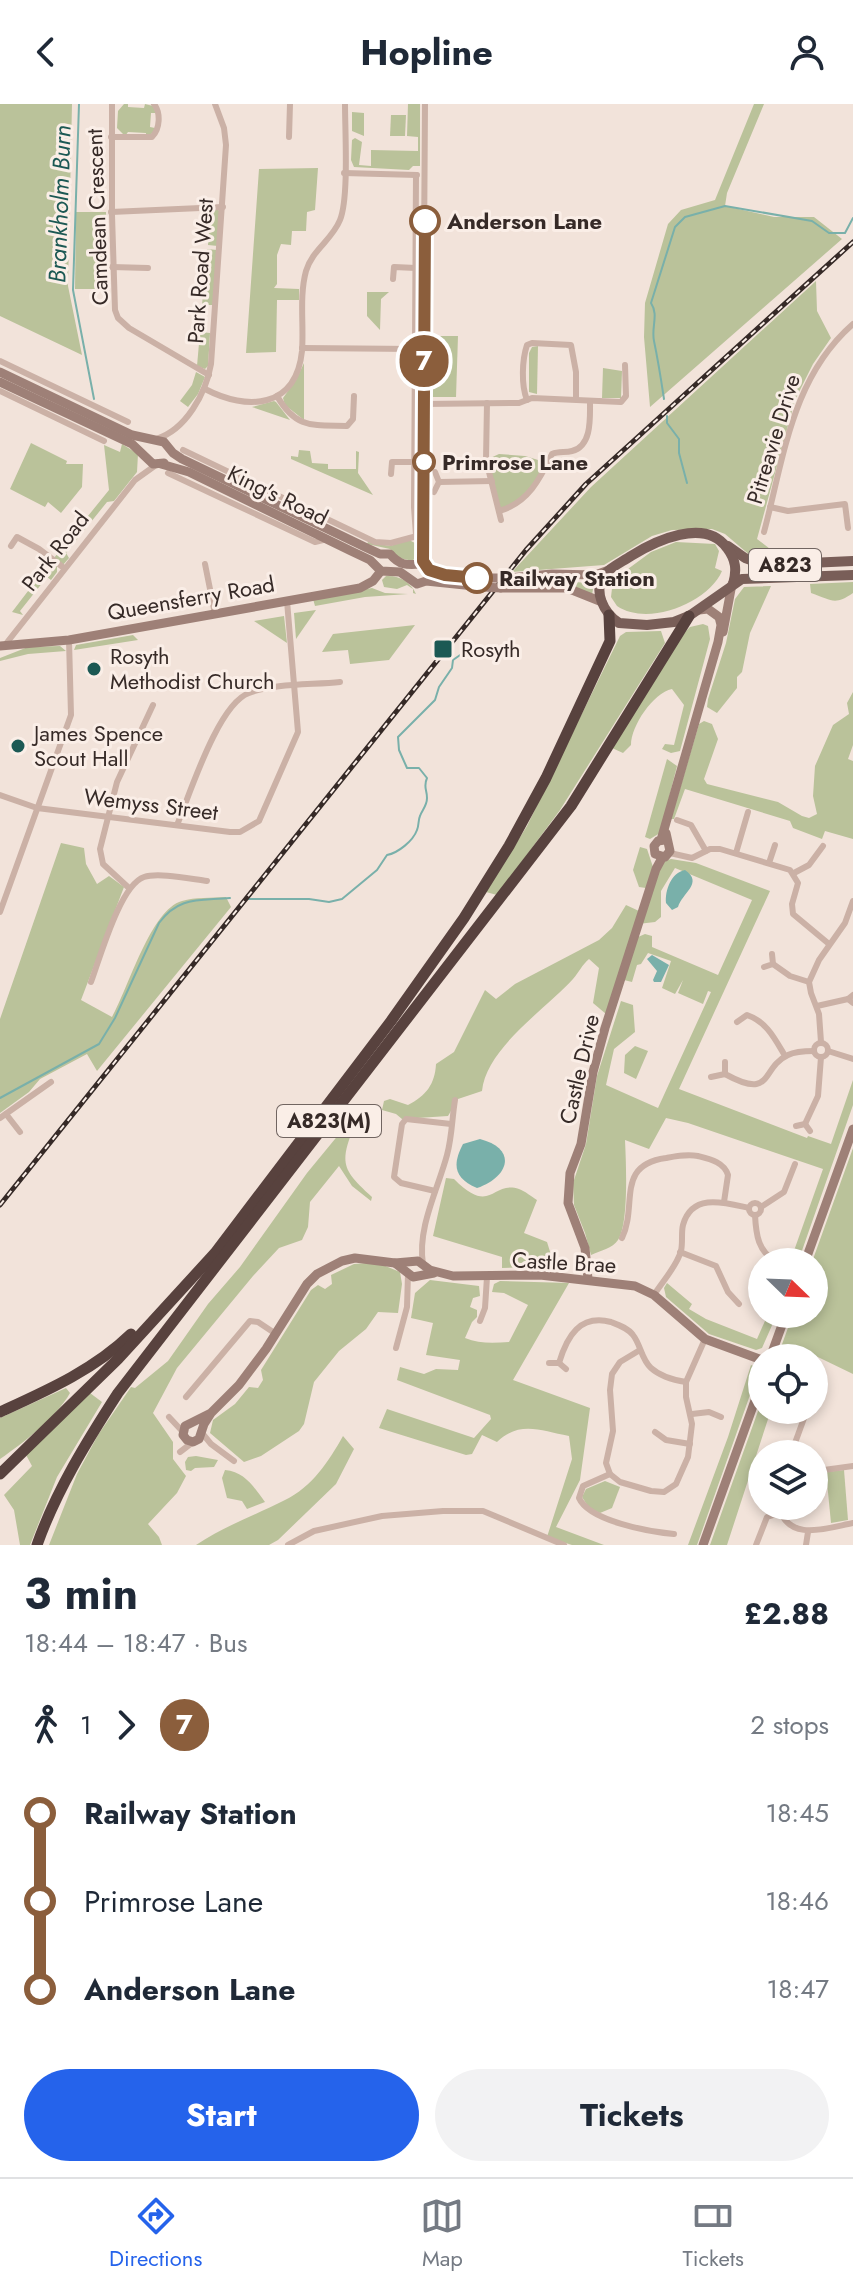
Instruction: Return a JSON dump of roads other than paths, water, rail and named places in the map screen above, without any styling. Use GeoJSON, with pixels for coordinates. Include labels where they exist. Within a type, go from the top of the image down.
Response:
{"type":"FeatureCollection","features":[{"type":"Feature","properties":{"kind":"highway","name":"A823(M)"},"geometry":{"type":"LineString","coordinates":[[37,1545],[47,1515],[92,1432],[118,1393],[571,806],[694,613]]}},
{"type":"Feature","properties":{"kind":"highway","name":"A823(M)"},"geometry":{"type":"LineString","coordinates":[[0,1474],[167,1307],[244,1215],[391,1021],[464,918],[509,846],[546,778],[610,641],[609,615]]}},
{"type":"Feature","properties":{"kind":"highway"},"geometry":{"type":"LineString","coordinates":[[0,1412],[56,1386],[96,1363],[124,1341],[244,1215]]}},
{"type":"Feature","properties":{"kind":"main road","name":"A823"},"geometry":{"type":"LineString","coordinates":[[612,568],[664,539],[705,534],[723,542],[745,558],[765,565],[853,561]]}},
{"type":"Feature","properties":{"kind":"main road","name":"A823"},"geometry":{"type":"LineString","coordinates":[[723,542],[735,564],[732,584]]}},
{"type":"Feature","properties":{"kind":"main road"},"geometry":{"type":"LineString","coordinates":[[609,615],[600,590],[602,579],[612,568]]}},
{"type":"Feature","properties":{"kind":"main road","name":"A823"},"geometry":{"type":"LineString","coordinates":[[609,615],[619,623],[633,626],[667,624],[694,613],[732,584],[750,578],[853,575]]}},
{"type":"Feature","properties":{"kind":"street","name":"Camdean Crescent"},"geometry":{"type":"LineString","coordinates":[[112,104],[112,267],[113,302],[118,318],[150,342],[209,375]]}},
{"type":"Feature","properties":{"kind":"street"},"geometry":{"type":"LineString","coordinates":[[111,137],[152,137],[157,130],[158,112],[154,104]]}},
{"type":"Feature","properties":{"kind":"street","name":"Park Road West"},"geometry":{"type":"LineString","coordinates":[[169,448],[174,430],[205,389],[209,375],[226,145],[224,128],[215,104]]}},
{"type":"Feature","properties":{"kind":"street"},"geometry":{"type":"LineString","coordinates":[[289,137],[290,104]]}},
{"type":"Feature","properties":{"kind":"street"},"geometry":{"type":"LineString","coordinates":[[205,389],[222,398],[258,403],[277,396],[293,377],[302,348],[305,274],[313,256],[340,220],[345,104]]}},
{"type":"Feature","properties":{"kind":"street"},"geometry":{"type":"LineString","coordinates":[[425,104],[424,404],[419,536],[422,548],[420,566],[426,581],[487,583],[552,574],[595,575],[612,568]]}},
{"type":"Feature","properties":{"kind":"street"},"geometry":{"type":"LineString","coordinates":[[344,173],[425,175]]}},
{"type":"Feature","properties":{"kind":"street"},"geometry":{"type":"LineString","coordinates":[[416,175],[414,529],[419,536]]}},
{"type":"Feature","properties":{"kind":"street"},"geometry":{"type":"LineString","coordinates":[[111,212],[223,207]]}},
{"type":"Feature","properties":{"kind":"street"},"geometry":{"type":"LineString","coordinates":[[112,267],[148,268]]}},
{"type":"Feature","properties":{"kind":"street"},"geometry":{"type":"LineString","coordinates":[[393,279],[394,267],[416,268]]}},
{"type":"Feature","properties":{"kind":"street"},"geometry":{"type":"LineString","coordinates":[[415,312],[425,312]]}},
{"type":"Feature","properties":{"kind":"street","name":"Pitreavie Drive"},"geometry":{"type":"LineString","coordinates":[[764,532],[804,389],[815,366],[834,340],[853,324]]}},
{"type":"Feature","properties":{"kind":"street"},"geometry":{"type":"LineString","coordinates":[[527,400],[524,393],[524,352],[527,345],[532,343],[571,345],[576,372],[576,398]]}},
{"type":"Feature","properties":{"kind":"street"},"geometry":{"type":"LineString","coordinates":[[302,348],[414,349]]}},
{"type":"Feature","properties":{"kind":"street"},"geometry":{"type":"LineString","coordinates":[[0,361],[105,429]]}},
{"type":"Feature","properties":{"kind":"street"},"geometry":{"type":"LineString","coordinates":[[424,404],[519,403],[576,398],[590,402],[624,400],[625,365]]}},
{"type":"Feature","properties":{"kind":"street","name":"King's Road"},"geometry":{"type":"LineString","coordinates":[[0,372],[132,444],[149,462],[327,539],[381,569],[400,572],[417,584],[426,581]]}},
{"type":"Feature","properties":{"kind":"street","name":"King's Road"},"geometry":{"type":"LineString","coordinates":[[0,382],[105,429],[164,442],[177,457],[203,464],[380,554]]}},
{"type":"Feature","properties":{"kind":"street"},"geometry":{"type":"LineString","coordinates":[[0,391],[105,429],[128,422]]}},
{"type":"Feature","properties":{"kind":"street"},"geometry":{"type":"LineString","coordinates":[[277,396],[288,413],[305,425],[347,426],[353,419],[354,396]]}},
{"type":"Feature","properties":{"kind":"street"},"geometry":{"type":"LineString","coordinates":[[499,511],[519,503],[536,486],[552,454],[574,451],[582,444],[589,425],[590,402]]}},
{"type":"Feature","properties":{"kind":"street"},"geometry":{"type":"LineString","coordinates":[[487,403],[486,460],[501,520]]}},
{"type":"Feature","properties":{"kind":"street","name":"Park Road West"},"geometry":{"type":"LineString","coordinates":[[155,440],[174,430]]}},
{"type":"Feature","properties":{"kind":"street"},"geometry":{"type":"LineString","coordinates":[[145,456],[146,446],[155,440]]}},
{"type":"Feature","properties":{"kind":"street"},"geometry":{"type":"LineString","coordinates":[[158,464],[167,460],[169,448]]}},
{"type":"Feature","properties":{"kind":"street"},"geometry":{"type":"LineString","coordinates":[[183,450],[203,464],[375,542],[391,543],[419,536]]}},
{"type":"Feature","properties":{"kind":"street","name":"Park Road"},"geometry":{"type":"LineString","coordinates":[[2,646],[135,480],[145,456]]}},
{"type":"Feature","properties":{"kind":"street"},"geometry":{"type":"LineString","coordinates":[[391,474],[392,462],[414,462]]}},
{"type":"Feature","properties":{"kind":"street","name":"Park Road"},"geometry":{"type":"LineString","coordinates":[[135,480],[158,464]]}},
{"type":"Feature","properties":{"kind":"street"},"geometry":{"type":"LineString","coordinates":[[434,492],[439,482],[435,472]]}},
{"type":"Feature","properties":{"kind":"street"},"geometry":{"type":"LineString","coordinates":[[168,473],[187,476]]}},
{"type":"Feature","properties":{"kind":"street"},"geometry":{"type":"LineString","coordinates":[[439,482],[492,481]]}},
{"type":"Feature","properties":{"kind":"street"},"geometry":{"type":"LineString","coordinates":[[770,507],[788,511],[845,504],[848,528]]}},
{"type":"Feature","properties":{"kind":"street"},"geometry":{"type":"LineString","coordinates":[[11,546],[17,537],[64,568]]}},
{"type":"Feature","properties":{"kind":"street"},"geometry":{"type":"LineString","coordinates":[[394,560],[393,566],[381,569],[376,558],[387,553],[394,560],[501,588],[559,587],[578,591],[602,602]]}},
{"type":"Feature","properties":{"kind":"street"},"geometry":{"type":"LineString","coordinates":[[205,564],[215,614]]}},
{"type":"Feature","properties":{"kind":"street"},"geometry":{"type":"LineString","coordinates":[[409,578],[409,571],[420,566]]}},
{"type":"Feature","properties":{"kind":"street","name":"Queensferry Road"},"geometry":{"type":"LineString","coordinates":[[2,646],[69,640],[365,587],[381,569]]}},
{"type":"Feature","properties":{"kind":"street","name":"Castle Drive"},"geometry":{"type":"LineString","coordinates":[[588,1279],[585,1248],[568,1203],[570,1173],[581,1144],[597,1055],[656,869],[666,850],[666,829],[683,759],[725,627],[732,584]]}},
{"type":"Feature","properties":{"kind":"street","name":"Wemyss Street"},"geometry":{"type":"LineString","coordinates":[[0,795],[37,808],[240,832],[259,821],[298,732],[287,601]]}},
{"type":"Feature","properties":{"kind":"street"},"geometry":{"type":"LineString","coordinates":[[694,613],[708,609],[719,617],[718,642]]}},
{"type":"Feature","properties":{"kind":"street"},"geometry":{"type":"LineString","coordinates":[[0,912],[71,715],[69,640]]}},
{"type":"Feature","properties":{"kind":"street"},"geometry":{"type":"LineString","coordinates":[[177,825],[229,706],[249,692],[340,682]]}},
{"type":"Feature","properties":{"kind":"street"},"geometry":{"type":"LineString","coordinates":[[129,888],[100,858],[101,841],[122,767],[153,705]]}},
{"type":"Feature","properties":{"kind":"street"},"geometry":{"type":"LineString","coordinates":[[736,853],[748,812]]}},
{"type":"Feature","properties":{"kind":"street"},"geometry":{"type":"LineString","coordinates":[[677,820],[691,825],[706,851]]}},
{"type":"Feature","properties":{"kind":"street"},"geometry":{"type":"LineString","coordinates":[[769,863],[775,845]]}},
{"type":"Feature","properties":{"kind":"street"},"geometry":{"type":"LineString","coordinates":[[794,873],[809,865],[823,846]]}},
{"type":"Feature","properties":{"kind":"street"},"geometry":{"type":"LineString","coordinates":[[666,850],[692,858],[716,848],[787,868],[794,873],[798,886],[792,904],[793,914],[829,944]]}},
{"type":"Feature","properties":{"kind":"street"},"geometry":{"type":"LineString","coordinates":[[91,982],[129,888],[144,876],[207,881]]}},
{"type":"Feature","properties":{"kind":"street"},"geometry":{"type":"LineString","coordinates":[[821,1042],[817,1006],[809,982],[815,965],[845,923],[853,901]]}},
{"type":"Feature","properties":{"kind":"street"},"geometry":{"type":"LineString","coordinates":[[845,923],[853,928]]}},
{"type":"Feature","properties":{"kind":"street"},"geometry":{"type":"LineString","coordinates":[[772,954],[773,964],[790,976],[809,982]]}},
{"type":"Feature","properties":{"kind":"street"},"geometry":{"type":"LineString","coordinates":[[764,967],[773,964]]}},
{"type":"Feature","properties":{"kind":"street"},"geometry":{"type":"LineString","coordinates":[[817,1006],[851,999]]}},
{"type":"Feature","properties":{"kind":"street"},"geometry":{"type":"LineString","coordinates":[[737,1022],[746,1012],[765,1026],[785,1056]]}},
{"type":"Feature","properties":{"kind":"street"},"geometry":{"type":"LineString","coordinates":[[814,1051],[821,1042]]}},
{"type":"Feature","properties":{"kind":"street"},"geometry":{"type":"LineString","coordinates":[[821,1042],[827,1045],[828,1051]]}},
{"type":"Feature","properties":{"kind":"street"},"geometry":{"type":"LineString","coordinates":[[711,1077],[725,1074],[744,1084],[759,1083],[785,1056],[814,1051]]}},
{"type":"Feature","properties":{"kind":"street"},"geometry":{"type":"LineString","coordinates":[[814,1051],[821,1057]]}},
{"type":"Feature","properties":{"kind":"street"},"geometry":{"type":"LineString","coordinates":[[805,1124],[818,1096],[821,1057],[828,1051]]}},
{"type":"Feature","properties":{"kind":"street"},"geometry":{"type":"LineString","coordinates":[[828,1051],[853,1059]]}},
{"type":"Feature","properties":{"kind":"street"},"geometry":{"type":"LineString","coordinates":[[725,1062],[725,1074]]}},
{"type":"Feature","properties":{"kind":"street"},"geometry":{"type":"LineString","coordinates":[[20,1132],[3,1116],[51,1082]]}},
{"type":"Feature","properties":{"kind":"street"},"geometry":{"type":"LineString","coordinates":[[43,1088],[48,1096]]}},
{"type":"Feature","properties":{"kind":"street"},"geometry":{"type":"LineString","coordinates":[[396,1348],[435,1191],[448,1153],[455,1100]]}},
{"type":"Feature","properties":{"kind":"street"},"geometry":{"type":"LineString","coordinates":[[435,1191],[401,1183],[394,1177],[402,1124],[409,1118],[451,1124]]}},
{"type":"Feature","properties":{"kind":"street"},"geometry":{"type":"LineString","coordinates":[[796,1126],[805,1124]]}},
{"type":"Feature","properties":{"kind":"street"},"geometry":{"type":"LineString","coordinates":[[805,1124],[810,1131]]}},
{"type":"Feature","properties":{"kind":"street"},"geometry":{"type":"LineString","coordinates":[[810,1248],[853,1129]]}},
{"type":"Feature","properties":{"kind":"street"},"geometry":{"type":"LineString","coordinates":[[622,1238],[627,1228],[634,1177],[644,1164],[653,1160],[690,1155],[720,1164],[728,1175],[724,1202]]}},
{"type":"Feature","properties":{"kind":"street"},"geometry":{"type":"LineString","coordinates":[[761,1207],[782,1195],[795,1164]]}},
{"type":"Feature","properties":{"kind":"street"},"geometry":{"type":"LineString","coordinates":[[792,1176],[803,1180]]}},
{"type":"Feature","properties":{"kind":"street"},"geometry":{"type":"LineString","coordinates":[[654,1295],[680,1252],[684,1223],[689,1213],[706,1202],[724,1202],[749,1208],[755,1215],[756,1235],[762,1248]]}},
{"type":"Feature","properties":{"kind":"street"},"geometry":{"type":"LineString","coordinates":[[749,1208],[753,1203],[761,1207]]}},
{"type":"Feature","properties":{"kind":"street"},"geometry":{"type":"LineString","coordinates":[[755,1215],[761,1212],[761,1207]]}},
{"type":"Feature","properties":{"kind":"street"},"geometry":{"type":"LineString","coordinates":[[627,1228],[637,1232]]}},
{"type":"Feature","properties":{"kind":"street"},"geometry":{"type":"LineString","coordinates":[[680,1252],[713,1263],[728,1292],[739,1304]]}},
{"type":"Feature","properties":{"kind":"street","name":"Castle Brae"},"geometry":{"type":"LineString","coordinates":[[193,1433],[239,1385],[307,1284],[327,1268],[355,1258],[437,1273],[487,1277],[540,1275],[629,1284],[654,1295],[705,1339],[748,1355]]}},
{"type":"Feature","properties":{"kind":"street"},"geometry":{"type":"LineString","coordinates":[[480,1321],[487,1299],[487,1277]]}},
{"type":"Feature","properties":{"kind":"street"},"geometry":{"type":"LineString","coordinates":[[720,1301],[728,1292]]}},
{"type":"Feature","properties":{"kind":"street"},"geometry":{"type":"LineString","coordinates":[[559,1363],[573,1332],[580,1325],[592,1320],[610,1322],[624,1327],[635,1337],[654,1371],[686,1382]]}},
{"type":"Feature","properties":{"kind":"street"},"geometry":{"type":"LineString","coordinates":[[186,1397],[250,1321],[258,1322],[276,1334]]}},
{"type":"Feature","properties":{"kind":"street"},"geometry":{"type":"LineString","coordinates":[[640,1350],[623,1359],[612,1374],[613,1431],[606,1463],[610,1474],[622,1483],[656,1492],[667,1491],[679,1479],[690,1444],[692,1414],[686,1397],[686,1382],[705,1339]]}},
{"type":"Feature","properties":{"kind":"street"},"geometry":{"type":"LineString","coordinates":[[549,1363],[559,1363],[566,1369]]}},
{"type":"Feature","properties":{"kind":"street"},"geometry":{"type":"LineString","coordinates":[[692,1414],[709,1412],[721,1417]]}},
{"type":"Feature","properties":{"kind":"street"},"geometry":{"type":"LineString","coordinates":[[170,1418],[234,1461]]}},
{"type":"Feature","properties":{"kind":"street"},"geometry":{"type":"LineString","coordinates":[[703,1545],[748,1420]]}},
{"type":"Feature","properties":{"kind":"street"},"geometry":{"type":"LineString","coordinates":[[655,1432],[664,1439],[690,1444]]}},
{"type":"Feature","properties":{"kind":"street"},"geometry":{"type":"LineString","coordinates":[[828,1469],[853,1466]]}},
{"type":"Feature","properties":{"kind":"street"},"geometry":{"type":"LineString","coordinates":[[610,1474],[583,1486],[579,1498],[583,1506],[604,1517],[674,1534]]}},
{"type":"Feature","properties":{"kind":"street"},"geometry":{"type":"LineString","coordinates":[[288,1545],[314,1531],[382,1516],[483,1511],[564,1545]]}},
{"type":"Feature","properties":{"kind":"street"},"geometry":{"type":"LineString","coordinates":[[756,1545],[766,1520]]}},
{"type":"Feature","properties":{"kind":"street"},"geometry":{"type":"LineString","coordinates":[[788,1520],[793,1526],[808,1532],[853,1523]]}},
{"type":"Feature","properties":{"kind":"street"},"geometry":{"type":"LineString","coordinates":[[806,1545],[808,1532]]}},
{"type":"Feature","properties":{"kind":"street"},"geometry":{"type":"LineString","coordinates":[[660,1545],[661,1533]]}},
{"type":"Feature","properties":{"kind":"water"},"geometry":{"type":"Polygon","coordinates":[[[685,870],[692,884],[678,907],[672,910],[666,903],[668,888],[673,878],[685,870]]]}},
{"type":"Feature","properties":{"kind":"water"},"geometry":{"type":"Polygon","coordinates":[[[652,955],[669,965],[661,982],[653,980],[657,971],[647,959],[652,955]]]}},
{"type":"Feature","properties":{"kind":"water"},"geometry":{"type":"Polygon","coordinates":[[[480,1139],[500,1149],[505,1163],[496,1177],[477,1188],[460,1175],[457,1158],[463,1144],[480,1139]]]}},
{"type":"Feature","properties":{"kind":"waterway","name":"Brankholm Burn"},"geometry":{"type":"LineString","coordinates":[[79,104],[73,290],[94,399]]}},
{"type":"Feature","properties":{"kind":"waterway"},"geometry":{"type":"LineString","coordinates":[[664,399],[653,336],[654,312],[651,303],[675,227],[685,217],[725,206],[812,221],[829,233],[845,233],[853,218]]}},
{"type":"Feature","properties":{"kind":"waterway"},"geometry":{"type":"LineString","coordinates":[[667,416],[667,423],[679,439],[679,453],[687,483]]}},
{"type":"Feature","properties":{"kind":"waterway"},"geometry":{"type":"LineString","coordinates":[[248,899],[329,902],[342,899],[377,870],[387,855],[409,842],[417,830],[426,803],[427,778],[419,768],[407,768],[399,750],[398,737],[435,700],[453,660],[463,653],[478,653]]}},
{"type":"Feature","properties":{"kind":"waterway"},"geometry":{"type":"LineString","coordinates":[[0,1098],[99,1044],[115,1018],[159,923],[167,914],[182,904],[230,898]]}},
{"type":"Feature","properties":{"kind":"railway"},"geometry":{"type":"LineString","coordinates":[[0,1205],[526,550],[586,484],[853,242]]}},
{"type":"Feature","properties":{"kind":"place","name":"Anderson Lane"},"geometry":{"type":"Point","coordinates":[425,221]}},
{"type":"Feature","properties":{"kind":"place","name":"Primrose Lane"},"geometry":{"type":"Point","coordinates":[424,462]}},
{"type":"Feature","properties":{"kind":"place","name":"Railway Station"},"geometry":{"type":"Point","coordinates":[477,578]}},
{"type":"Feature","properties":{"kind":"place","name":"Rosyth"},"geometry":{"type":"Point","coordinates":[443,649]}},
{"type":"Feature","properties":{"kind":"place","name":"Rosyth Methodist Church"},"geometry":{"type":"Point","coordinates":[94,669]}},
{"type":"Feature","properties":{"kind":"place","name":"James Spence Scout Hall"},"geometry":{"type":"Point","coordinates":[18,746]}}]}
